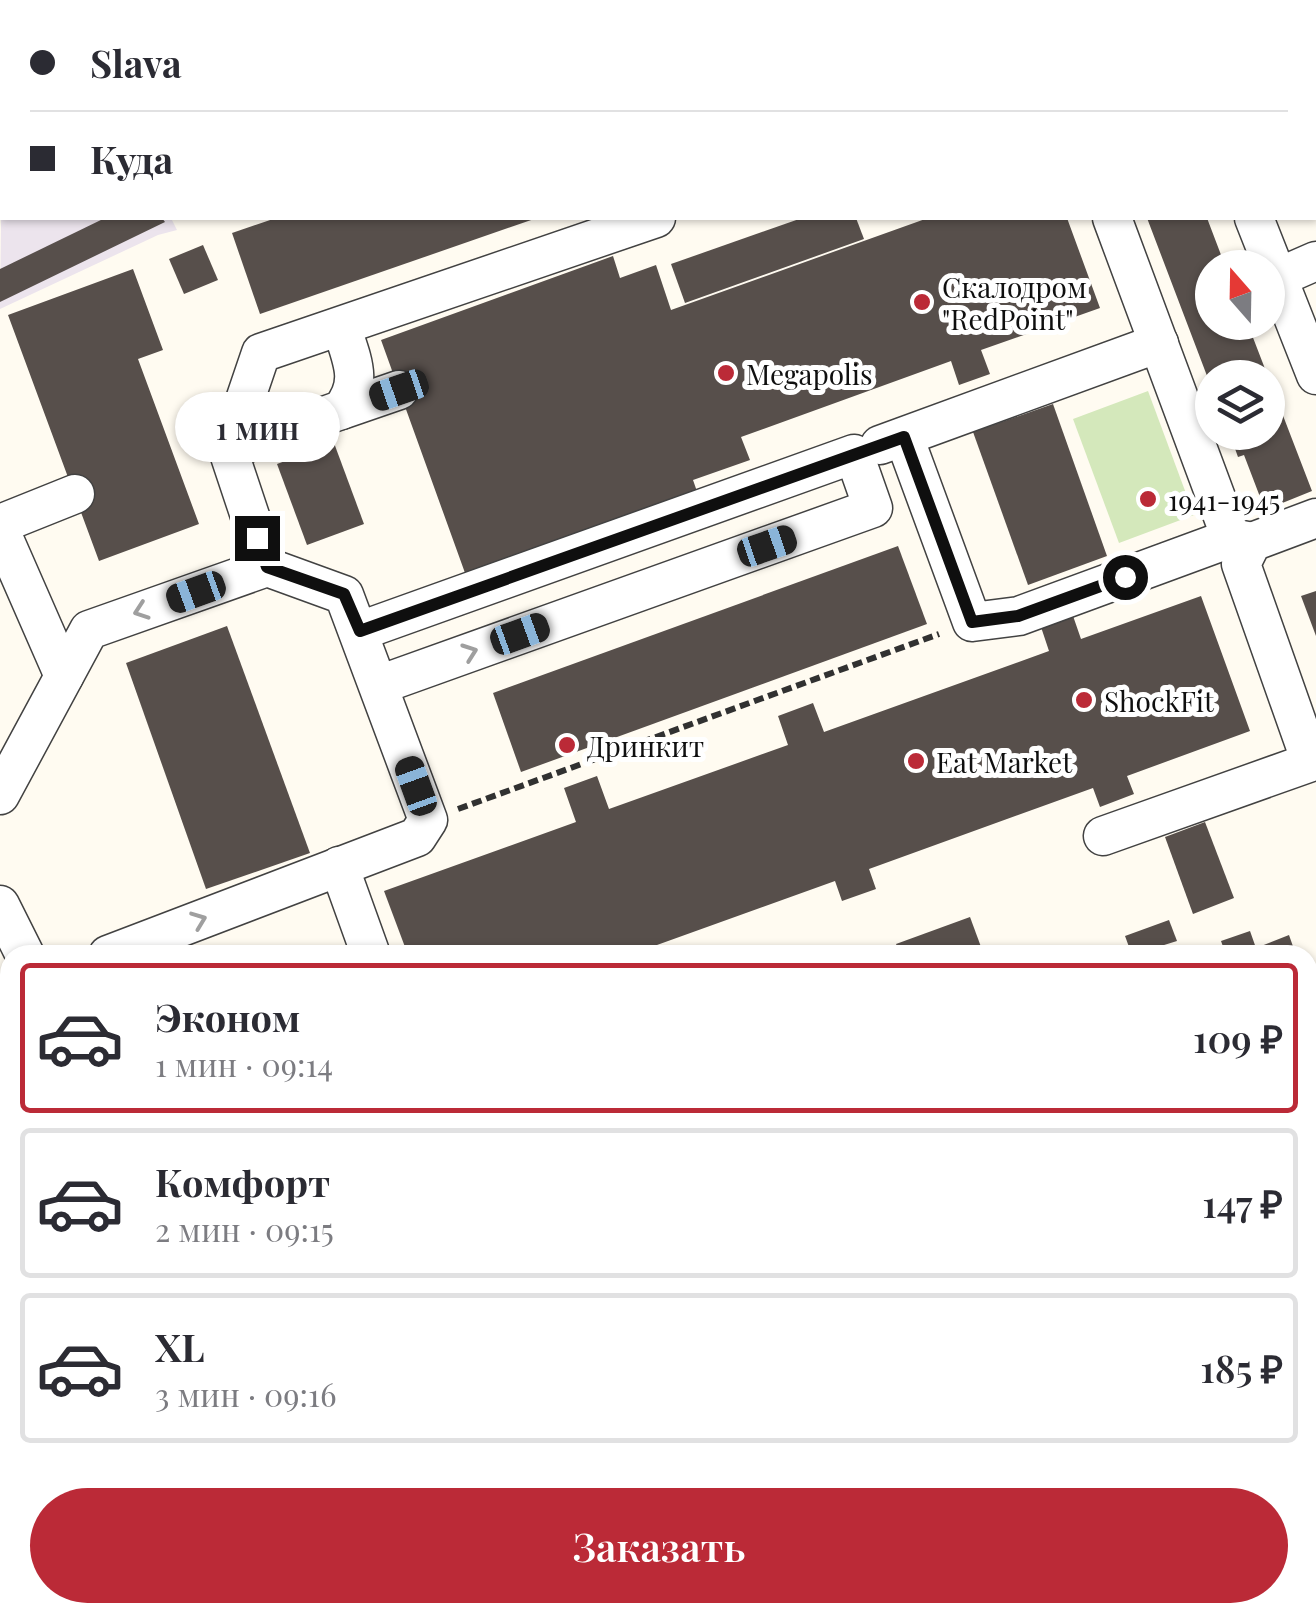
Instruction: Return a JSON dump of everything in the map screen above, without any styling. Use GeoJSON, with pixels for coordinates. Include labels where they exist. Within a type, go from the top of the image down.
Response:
{"type":"FeatureCollection","features":[{"type":"Feature","properties":{"kind":"street"},"geometry":{"type":"LineString","coordinates":[[267,567],[228,450],[261,353],[650,220]]}},
{"type":"Feature","properties":{"kind":"street"},"geometry":{"type":"LineString","coordinates":[[1102,836],[1311,762],[1241,564],[1242,540],[1113,220]]}},
{"type":"Feature","properties":{"kind":"street"},"geometry":{"type":"LineString","coordinates":[[1255,220],[1266,250]]}},
{"type":"Feature","properties":{"kind":"street"},"geometry":{"type":"LineString","coordinates":[[1285,275],[1316,262]]}},
{"type":"Feature","properties":{"kind":"street"},"geometry":{"type":"LineString","coordinates":[[1285,298],[1316,375]]}},
{"type":"Feature","properties":{"kind":"street"},"geometry":{"type":"LineString","coordinates":[[341,410],[354,395],[356,370],[343,332]]}},
{"type":"Feature","properties":{"kind":"street"},"geometry":{"type":"LineString","coordinates":[[360,631],[1160,343]]}},
{"type":"Feature","properties":{"kind":"street"},"geometry":{"type":"LineString","coordinates":[[228,450],[399,390]]}},
{"type":"Feature","properties":{"kind":"street"},"geometry":{"type":"LineString","coordinates":[[904,437],[972,622],[1018,616],[1316,518]]}},
{"type":"Feature","properties":{"kind":"street"},"geometry":{"type":"LineString","coordinates":[[854,454],[873,508]]}},
{"type":"Feature","properties":{"kind":"street"},"geometry":{"type":"LineString","coordinates":[[378,684],[923,490]]}},
{"type":"Feature","properties":{"kind":"street"},"geometry":{"type":"LineString","coordinates":[[64,676],[0,527],[74,494]]}},
{"type":"Feature","properties":{"kind":"street"},"geometry":{"type":"LineString","coordinates":[[0,795],[89,630],[267,567],[344,594],[428,820],[417,837],[134,945]]}},
{"type":"Feature","properties":{"kind":"street"},"geometry":{"type":"LineString","coordinates":[[339,866],[367,945]]}},
{"type":"Feature","properties":{"kind":"street"},"geometry":{"type":"LineString","coordinates":[[0,905],[21,945]]}},
{"type":"Feature","properties":{"kind":"path"},"geometry":{"type":"LineString","coordinates":[[428,820],[972,622]]}},
{"type":"Feature","properties":{"kind":"shaded area"},"geometry":{"type":"Polygon","coordinates":[[[1,220],[172,220],[177,230],[158,235],[0,309],[1,220]]]}},
{"type":"Feature","properties":{"kind":"green space"},"geometry":{"type":"Polygon","coordinates":[[[1148,391],[1194,515],[1119,543],[1073,419],[1148,391]]]}},
{"type":"Feature","properties":{"kind":"building"},"geometry":{"type":"Polygon","coordinates":[[[101,220],[165,222],[0,302],[0,269],[101,220]]]}},
{"type":"Feature","properties":{"kind":"building"},"geometry":{"type":"Polygon","coordinates":[[[270,220],[531,220],[260,314],[232,233],[270,220]]]}},
{"type":"Feature","properties":{"kind":"building"},"geometry":{"type":"Polygon","coordinates":[[[796,220],[857,220],[864,239],[685,303],[671,264],[796,220]]]}},
{"type":"Feature","properties":{"kind":"building"},"geometry":{"type":"Polygon","coordinates":[[[922,220],[1068,220],[1100,308],[981,350],[990,374],[959,385],[951,361],[741,437],[750,460],[693,480],[700,500],[469,584],[381,340],[613,256],[620,278],[656,265],[671,310],[922,220]]]}},
{"type":"Feature","properties":{"kind":"building"},"geometry":{"type":"Polygon","coordinates":[[[1148,220],[1208,220],[1219,250],[1195,250],[1195,340],[1254,340],[1262,360],[1201,360],[1148,220]]]}},
{"type":"Feature","properties":{"kind":"building"},"geometry":{"type":"Polygon","coordinates":[[[203,245],[218,280],[184,294],[169,259],[203,245]]]}},
{"type":"Feature","properties":{"kind":"building"},"geometry":{"type":"Polygon","coordinates":[[[133,269],[163,350],[138,359],[199,524],[99,561],[8,315],[133,269]]]}},
{"type":"Feature","properties":{"kind":"building"},"geometry":{"type":"Polygon","coordinates":[[[1053,404],[1107,556],[1028,585],[973,432],[1053,404]]]}},
{"type":"Feature","properties":{"kind":"building"},"geometry":{"type":"Polygon","coordinates":[[[1285,421],[1312,491],[1265,510],[1244,455],[1238,457],[1235,450],[1285,450],[1285,421]]]}},
{"type":"Feature","properties":{"kind":"building"},"geometry":{"type":"Polygon","coordinates":[[[334,443],[364,524],[307,545],[277,464],[334,443]]]}},
{"type":"Feature","properties":{"kind":"building"},"geometry":{"type":"Polygon","coordinates":[[[898,546],[927,624],[521,772],[493,693],[898,546]]]}},
{"type":"Feature","properties":{"kind":"building"},"geometry":{"type":"Polygon","coordinates":[[[1316,591],[1316,636],[1301,596],[1316,591]]]}},
{"type":"Feature","properties":{"kind":"building"},"geometry":{"type":"Polygon","coordinates":[[[1201,596],[1250,731],[1127,776],[1134,794],[1100,807],[1093,788],[869,869],[876,889],[842,901],[835,881],[657,945],[404,945],[384,891],[576,822],[564,788],[597,776],[609,809],[788,745],[778,716],[813,703],[824,732],[1049,651],[1040,624],[1072,613],[1081,639],[1201,596]]]}},
{"type":"Feature","properties":{"kind":"building"},"geometry":{"type":"Polygon","coordinates":[[[227,626],[310,853],[206,889],[126,663],[227,626]]]}},
{"type":"Feature","properties":{"kind":"building"},"geometry":{"type":"Polygon","coordinates":[[[1205,822],[1234,898],[1193,914],[1165,837],[1205,822]]]}},
{"type":"Feature","properties":{"kind":"building"},"geometry":{"type":"Polygon","coordinates":[[[970,917],[980,945],[896,945],[970,917]]]}},
{"type":"Feature","properties":{"kind":"building"},"geometry":{"type":"Polygon","coordinates":[[[1169,920],[1177,941],[1128,945],[1125,936],[1169,920]]]}},
{"type":"Feature","properties":{"kind":"building"},"geometry":{"type":"Polygon","coordinates":[[[1250,931],[1255,945],[1222,945],[1221,941],[1250,931]]]}},
{"type":"Feature","properties":{"kind":"building"},"geometry":{"type":"Polygon","coordinates":[[[1289,935],[1292,945],[1264,945],[1289,935]]]}},
{"type":"Feature","properties":{"kind":"place","name":"Скалодром \"RedPoint\""},"geometry":{"type":"Point","coordinates":[922,302]}},
{"type":"Feature","properties":{"kind":"place","name":"Megapolis"},"geometry":{"type":"Point","coordinates":[726,373]}},
{"type":"Feature","properties":{"kind":"place","name":"1941-1945"},"geometry":{"type":"Point","coordinates":[1148,499]}},
{"type":"Feature","properties":{"kind":"place","name":"ShockFit"},"geometry":{"type":"Point","coordinates":[1084,700]}},
{"type":"Feature","properties":{"kind":"place","name":"Дринкит"},"geometry":{"type":"Point","coordinates":[567,745]}},
{"type":"Feature","properties":{"kind":"place","name":"Eat Market"},"geometry":{"type":"Point","coordinates":[916,761]}},
{"type":"Feature","properties":{"kind":"route"},"geometry":{"type":"LineString","coordinates":[[257,538],[267,567],[344,594],[360,631],[904,437],[972,622],[1018,616],[1125,577]]}}]}
